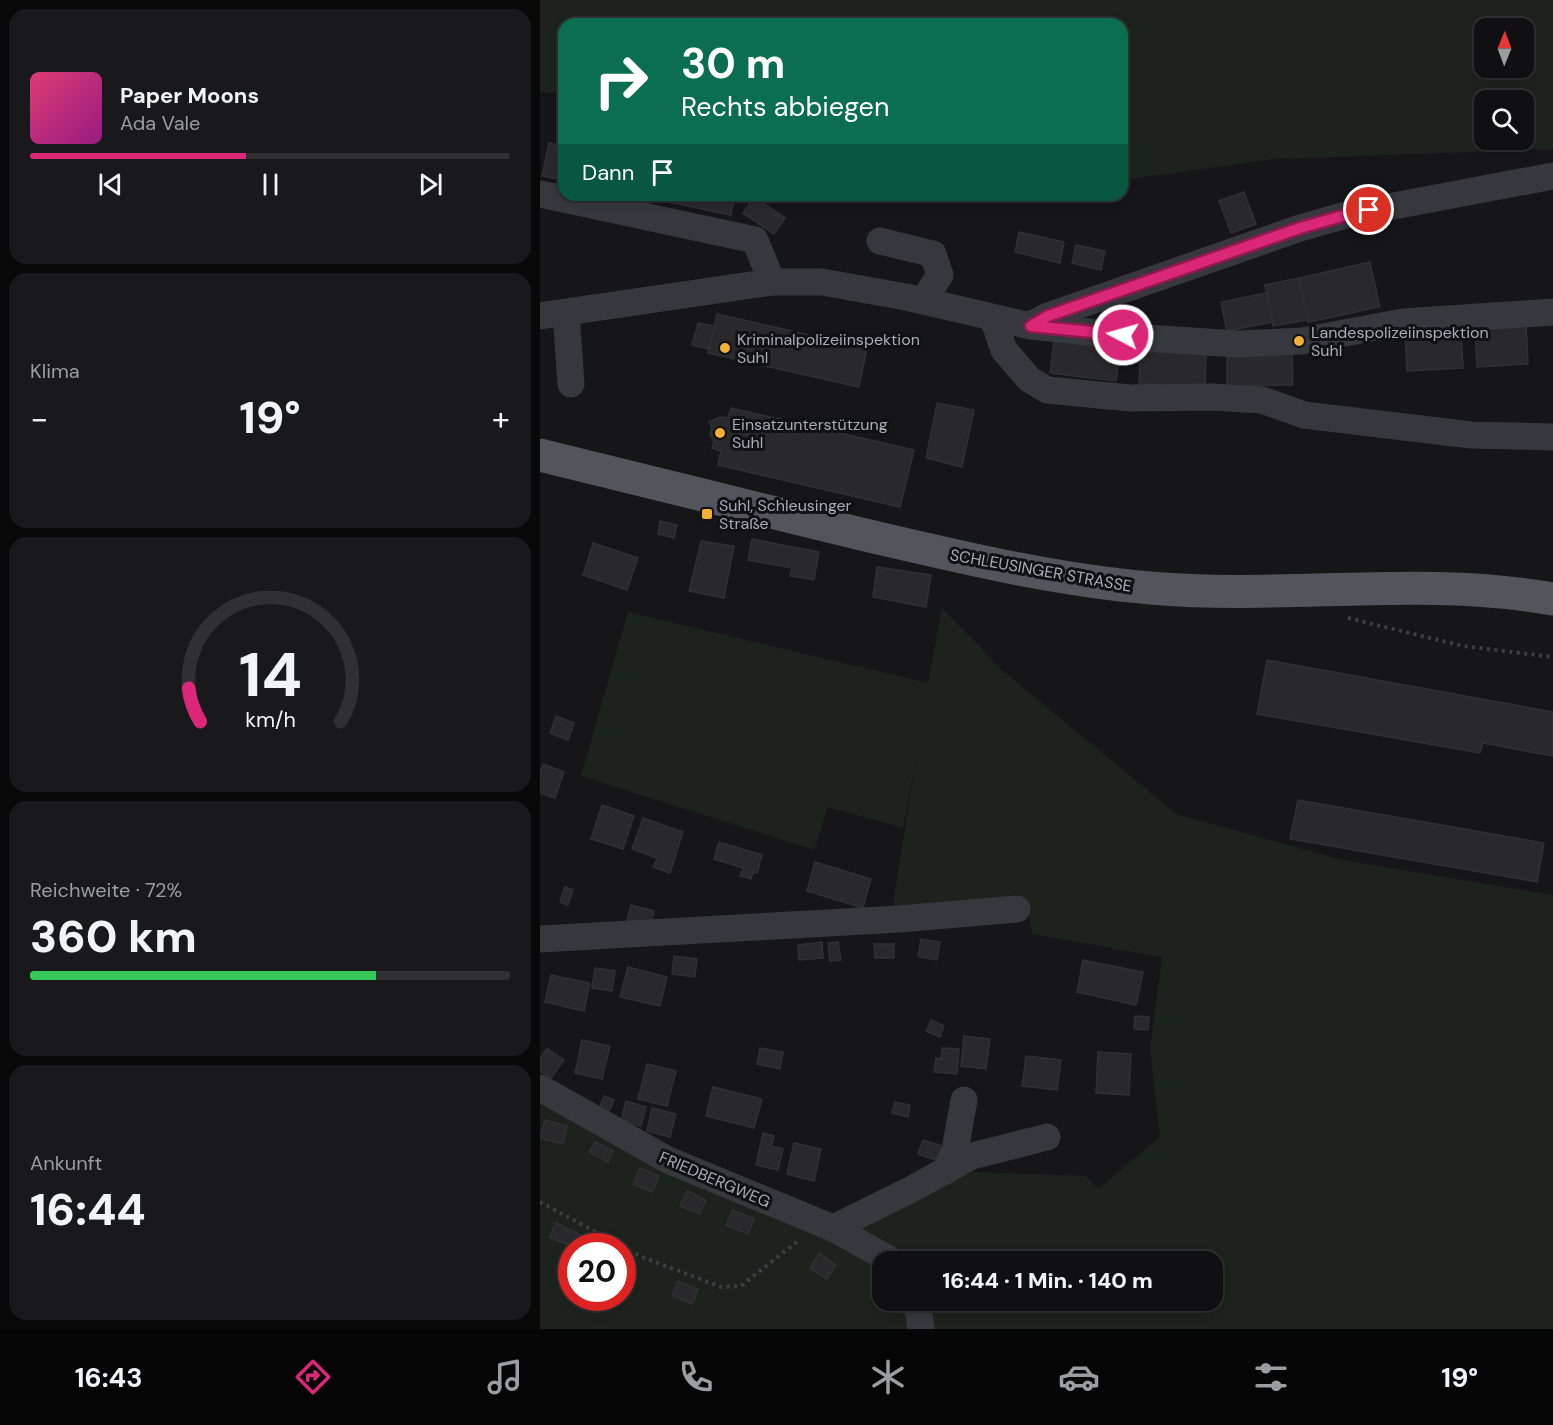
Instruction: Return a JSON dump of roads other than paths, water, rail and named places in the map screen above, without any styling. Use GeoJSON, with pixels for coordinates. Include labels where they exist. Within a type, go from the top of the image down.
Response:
{"type":"FeatureCollection","features":[{"type":"Feature","properties":{"kind":"main road","name":"SCHLEUSINGER STRASSE"},"geometry":{"type":"LineString","coordinates":[[540,455],[925,549],[1058,576],[1150,588],[1236,592],[1459,588],[1553,599]]}},
{"type":"Feature","properties":{"kind":"street"},"geometry":{"type":"LineString","coordinates":[[1031,326],[1048,316],[1300,228],[1346,215],[1553,176]]}},
{"type":"Feature","properties":{"kind":"street"},"geometry":{"type":"LineString","coordinates":[[540,194],[558,198]]}},
{"type":"Feature","properties":{"kind":"street"},"geometry":{"type":"LineString","coordinates":[[573,201],[755,240],[772,282]]}},
{"type":"Feature","properties":{"kind":"street"},"geometry":{"type":"LineString","coordinates":[[880,241],[933,254],[940,275],[923,301]]}},
{"type":"Feature","properties":{"kind":"street"},"geometry":{"type":"LineString","coordinates":[[571,384],[553,315],[772,282],[822,282],[923,301],[1031,326],[1146,338],[1238,344],[1302,341],[1403,322],[1553,312]]}},
{"type":"Feature","properties":{"kind":"street"},"geometry":{"type":"LineString","coordinates":[[993,318],[1004,350],[1029,379],[1047,390],[1130,398],[1214,397],[1262,400],[1304,415],[1471,435],[1553,437]]}},
{"type":"Feature","properties":{"kind":"street"},"geometry":{"type":"LineString","coordinates":[[540,939],[887,920],[1017,909]]}},
{"type":"Feature","properties":{"kind":"street","name":"FRIEDBERGWEG"},"geometry":{"type":"LineString","coordinates":[[540,1088],[668,1160],[826,1226],[873,1251]]}},
{"type":"Feature","properties":{"kind":"street"},"geometry":{"type":"LineString","coordinates":[[946,1171],[955,1150],[964,1100]]}},
{"type":"Feature","properties":{"kind":"street"},"geometry":{"type":"LineString","coordinates":[[826,1226],[946,1171],[972,1156],[1047,1137]]}},
{"type":"Feature","properties":{"kind":"street"},"geometry":{"type":"LineString","coordinates":[[919,1311],[921,1329]]}},
{"type":"Feature","properties":{"kind":"place","name":"Landespolizeiinspektion Suhl"},"geometry":{"type":"Point","coordinates":[1299,341]}},
{"type":"Feature","properties":{"kind":"place","name":"Kriminalpolizeiinspektion Suhl"},"geometry":{"type":"Point","coordinates":[725,348]}},
{"type":"Feature","properties":{"kind":"place","name":"Einsatzunterstützung Suhl"},"geometry":{"type":"Point","coordinates":[720,433]}},
{"type":"Feature","properties":{"kind":"place","name":"Suhl, Schleusinger Straße"},"geometry":{"type":"Point","coordinates":[707,514]}}]}
